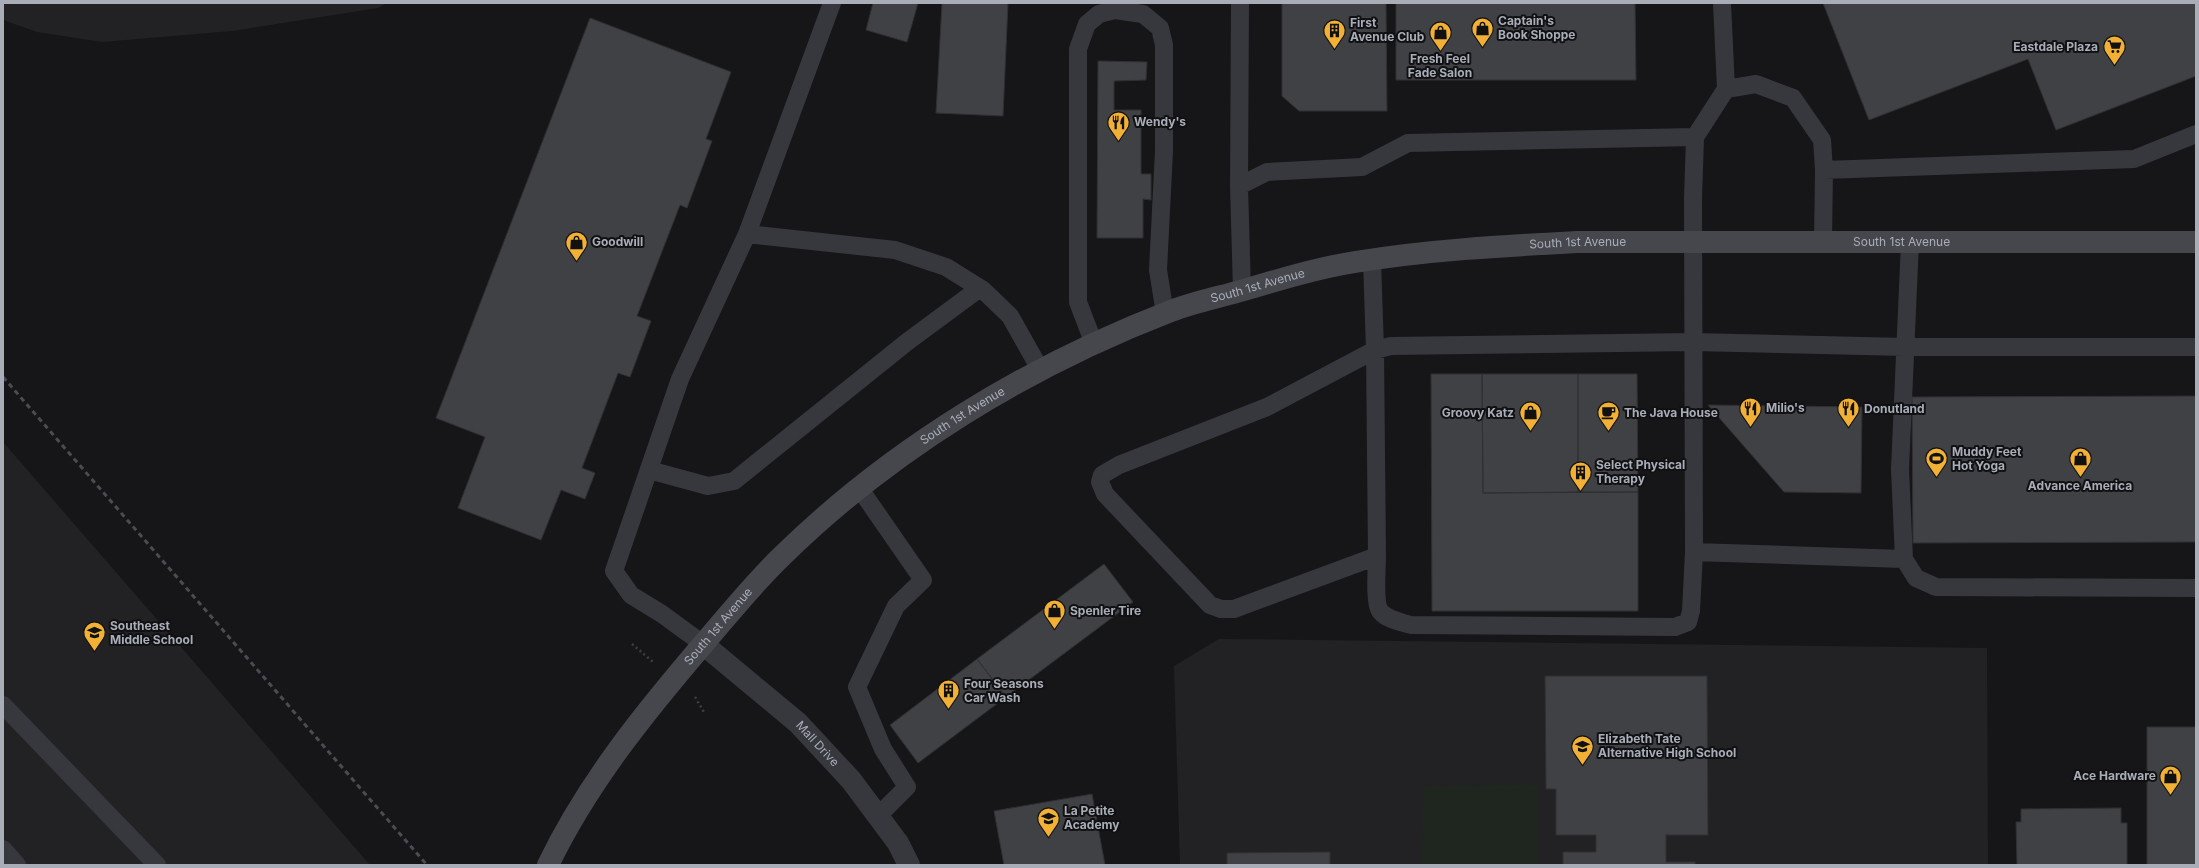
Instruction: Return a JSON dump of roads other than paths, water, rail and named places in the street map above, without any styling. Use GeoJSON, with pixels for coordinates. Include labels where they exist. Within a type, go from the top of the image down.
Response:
{"type":"FeatureCollection","features":[{"type":"Feature","properties":{"kind":"main road","name":"South 1st Avenue"},"geometry":{"type":"LineString","coordinates":[[548,865],[588,793],[661,692],[741,599],[781,557],[830,512],[942,428],[1004,390],[1094,344],[1164,314],[1286,277],[1372,260],[1487,246],[1576,242],[2196,242]]}},
{"type":"Feature","properties":{"kind":"street","name":"Mall Drive"},"geometry":{"type":"LineString","coordinates":[[703,644],[798,723],[851,780],[898,843],[909,865]]}},
{"type":"Feature","properties":{"kind":"lane"},"geometry":{"type":"LineString","coordinates":[[703,644],[662,614],[631,595],[614,571],[680,379],[747,234],[832,3]]}},
{"type":"Feature","properties":{"kind":"lane"},"geometry":{"type":"LineString","coordinates":[[1240,3],[1239,186],[1242,290]]}},
{"type":"Feature","properties":{"kind":"lane"},"geometry":{"type":"LineString","coordinates":[[1372,260],[1375,350],[1377,602],[1380,611],[1391,619],[1411,625],[1675,627],[1688,622],[1691,611],[1694,552],[1693,242],[1695,137],[1726,89],[1722,3]]}},
{"type":"Feature","properties":{"kind":"lane"},"geometry":{"type":"LineString","coordinates":[[1094,344],[1078,302],[1078,49],[1087,24],[1099,14],[1115,10],[1143,14],[1160,28],[1164,45],[1164,151],[1158,270],[1164,314]]}},
{"type":"Feature","properties":{"kind":"lane"},"geometry":{"type":"LineString","coordinates":[[1726,89],[1756,84],[1793,98],[1822,140],[1824,170],[1823,242]]}},
{"type":"Feature","properties":{"kind":"lane"},"geometry":{"type":"LineString","coordinates":[[1824,170],[2134,159],[2196,134]]}},
{"type":"Feature","properties":{"kind":"lane"},"geometry":{"type":"LineString","coordinates":[[1239,186],[1267,172],[1362,167],[1408,143],[1695,137]]}},
{"type":"Feature","properties":{"kind":"lane"},"geometry":{"type":"LineString","coordinates":[[747,234],[895,250],[946,267],[980,288],[1010,316],[1041,371]]}},
{"type":"Feature","properties":{"kind":"lane"},"geometry":{"type":"LineString","coordinates":[[1910,242],[1900,469],[1904,559],[1916,578],[1936,587],[2196,588]]}},
{"type":"Feature","properties":{"kind":"lane"},"geometry":{"type":"LineString","coordinates":[[649,470],[708,486],[734,481],[906,342],[980,288]]}},
{"type":"Feature","properties":{"kind":"lane"},"geometry":{"type":"LineString","coordinates":[[1377,556],[1234,609],[1221,610],[1210,605],[1105,494],[1100,482],[1102,475],[1119,466],[1267,407],[1375,350],[1391,346],[1693,342],[1905,346],[2196,347]]}},
{"type":"Feature","properties":{"kind":"lane"},"geometry":{"type":"LineString","coordinates":[[860,489],[923,580],[896,606],[857,687],[883,749],[907,788],[878,816]]}},
{"type":"Feature","properties":{"kind":"lane"},"geometry":{"type":"LineString","coordinates":[[1694,552],[1904,559]]}},
{"type":"Feature","properties":{"kind":"lane"},"geometry":{"type":"LineString","coordinates":[[3,705],[157,865]]}},
{"type":"Feature","properties":{"kind":"lane"},"geometry":{"type":"LineString","coordinates":[[3,849],[17,865]]}},
{"type":"Feature","properties":{"kind":"railway"},"geometry":{"type":"LineString","coordinates":[[3,377],[427,865]]}},
{"type":"Feature","properties":{"kind":"place","name":"Captain's Book Shoppe"},"geometry":{"type":"Point","coordinates":[1482,48]}},
{"type":"Feature","properties":{"kind":"place","name":"First Avenue Club"},"geometry":{"type":"Point","coordinates":[1334,50]}},
{"type":"Feature","properties":{"kind":"place","name":"Fresh Feel Fade Salon"},"geometry":{"type":"Point","coordinates":[1440,52]}},
{"type":"Feature","properties":{"kind":"place","name":"Eastdale Plaza"},"geometry":{"type":"Point","coordinates":[2114,66]}},
{"type":"Feature","properties":{"kind":"place","name":"Wendy's"},"geometry":{"type":"Point","coordinates":[1119,142]}},
{"type":"Feature","properties":{"kind":"place","name":"Goodwill"},"geometry":{"type":"Point","coordinates":[577,262]}},
{"type":"Feature","properties":{"kind":"place","name":"Milio's"},"geometry":{"type":"Point","coordinates":[1750,428]}},
{"type":"Feature","properties":{"kind":"place","name":"Donutland"},"geometry":{"type":"Point","coordinates":[1848,428]}},
{"type":"Feature","properties":{"kind":"place","name":"Groovy Katz"},"geometry":{"type":"Point","coordinates":[1530,432]}},
{"type":"Feature","properties":{"kind":"place","name":"The Java House"},"geometry":{"type":"Point","coordinates":[1608,432]}},
{"type":"Feature","properties":{"kind":"place","name":"Muddy Feet Hot Yoga"},"geometry":{"type":"Point","coordinates":[1937,478]}},
{"type":"Feature","properties":{"kind":"place","name":"Advance America"},"geometry":{"type":"Point","coordinates":[2080,478]}},
{"type":"Feature","properties":{"kind":"place","name":"Select Physical Therapy"},"geometry":{"type":"Point","coordinates":[1581,492]}},
{"type":"Feature","properties":{"kind":"place","name":"Spenler Tire"},"geometry":{"type":"Point","coordinates":[1055,630]}},
{"type":"Feature","properties":{"kind":"place","name":"Southeast Middle School"},"geometry":{"type":"Point","coordinates":[95,652]}},
{"type":"Feature","properties":{"kind":"place","name":"Four Seasons Car Wash"},"geometry":{"type":"Point","coordinates":[948,710]}},
{"type":"Feature","properties":{"kind":"place","name":"Elizabeth Tate Alternative High School"},"geometry":{"type":"Point","coordinates":[1582,766]}},
{"type":"Feature","properties":{"kind":"place","name":"Ace Hardware"},"geometry":{"type":"Point","coordinates":[2171,796]}},
{"type":"Feature","properties":{"kind":"place","name":"La Petite Academy"},"geometry":{"type":"Point","coordinates":[1049,838]}}]}
